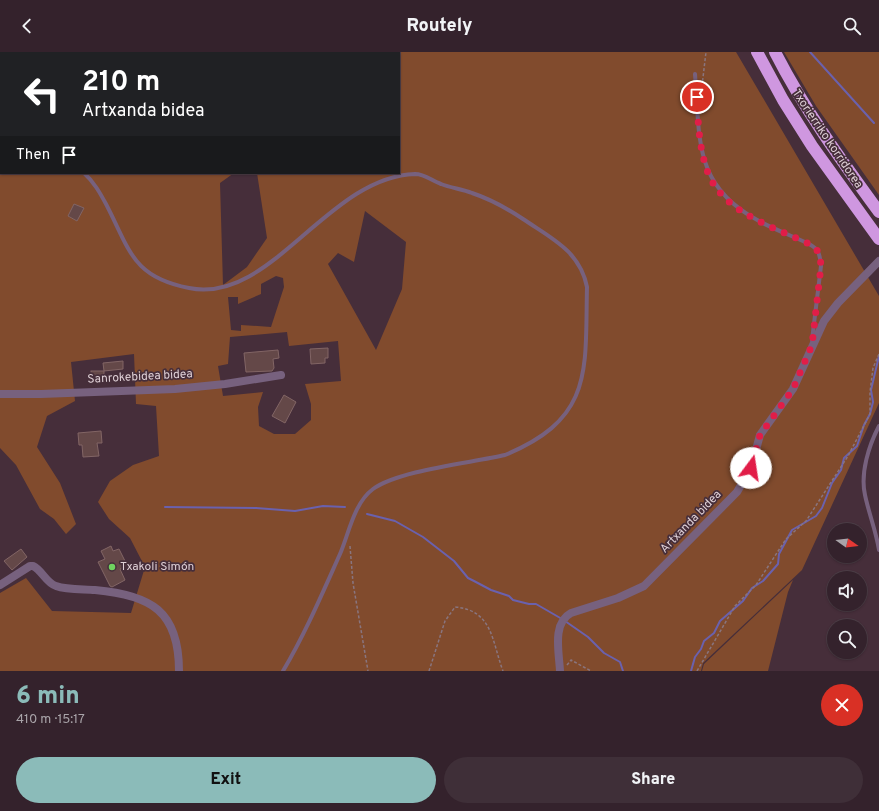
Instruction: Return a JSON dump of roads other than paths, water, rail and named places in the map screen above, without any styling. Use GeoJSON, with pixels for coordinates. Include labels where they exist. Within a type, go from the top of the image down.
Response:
{"type":"FeatureCollection","features":[{"type":"Feature","properties":{"kind":"highway","name":"Txorierriko korridorea"},"geometry":{"type":"LineString","coordinates":[[757,52],[782,100],[803,133],[879,239]]}},
{"type":"Feature","properties":{"kind":"highway","name":"Txorierriko korridorea"},"geometry":{"type":"LineString","coordinates":[[775,52],[796,92],[821,131],[879,212]]}},
{"type":"Feature","properties":{"kind":"street","name":"Artxanda bidea"},"geometry":{"type":"LineString","coordinates":[[560,671],[558,632],[560,623],[564,616],[630,593],[644,586],[737,492],[751,468],[760,435],[793,389],[824,321],[838,303],[879,261]]}},
{"type":"Feature","properties":{"kind":"street","name":"Sanrokebidea bidea"},"geometry":{"type":"LineString","coordinates":[[0,394],[175,389],[225,384],[281,375]]}},
{"type":"Feature","properties":{"kind":"street"},"geometry":{"type":"LineString","coordinates":[[0,585],[30,566],[33,566],[55,586],[110,591],[145,600],[160,610],[174,632],[179,652],[179,671]]}},
{"type":"Feature","properties":{"kind":"lane","name":"Artxanda bidea"},"geometry":{"type":"LineString","coordinates":[[695,74],[700,137],[708,173],[717,189],[729,201],[759,221],[817,248],[820,255],[821,266],[812,345]]}},
{"type":"Feature","properties":{"kind":"lane"},"geometry":{"type":"LineString","coordinates":[[85,174],[91,179],[99,192],[125,243],[143,269],[162,280],[191,289],[207,291],[225,288],[245,279],[277,257],[330,211],[349,197],[392,178],[416,174],[426,176],[439,184],[471,192],[501,206],[558,242],[573,255],[581,265],[587,287],[585,362],[577,395],[563,417],[545,434],[528,445],[504,455],[416,473],[373,489],[364,496],[349,534],[308,626],[282,671]]}},
{"type":"Feature","properties":{"kind":"lane"},"geometry":{"type":"LineString","coordinates":[[879,426],[874,436],[865,468],[864,494],[879,550]]}},
{"type":"Feature","properties":{"kind":"waterway"},"geometry":{"type":"LineString","coordinates":[[810,52],[874,123]]}},
{"type":"Feature","properties":{"kind":"waterway"},"geometry":{"type":"LineString","coordinates":[[691,671],[695,657],[701,649],[704,641],[714,633],[720,621],[743,601],[752,588],[763,581],[778,564],[779,554],[792,530],[816,516],[822,508],[832,483],[841,470],[844,458],[857,446],[864,425],[870,414],[873,402],[871,390],[879,356]]}},
{"type":"Feature","properties":{"kind":"waterway"},"geometry":{"type":"LineString","coordinates":[[165,507],[256,508],[295,511],[323,506],[345,507]]}},
{"type":"Feature","properties":{"kind":"waterway"},"geometry":{"type":"LineString","coordinates":[[367,514],[395,521],[423,537],[454,561],[468,578],[491,590],[509,596],[513,600],[536,604],[562,619]]}},
{"type":"Feature","properties":{"kind":"waterway"},"geometry":{"type":"LineString","coordinates":[[565,621],[588,637],[604,653],[620,662],[623,671]]}},
{"type":"Feature","properties":{"kind":"place","name":"Txakoli Simón"},"geometry":{"type":"Point","coordinates":[112,567]}}]}
